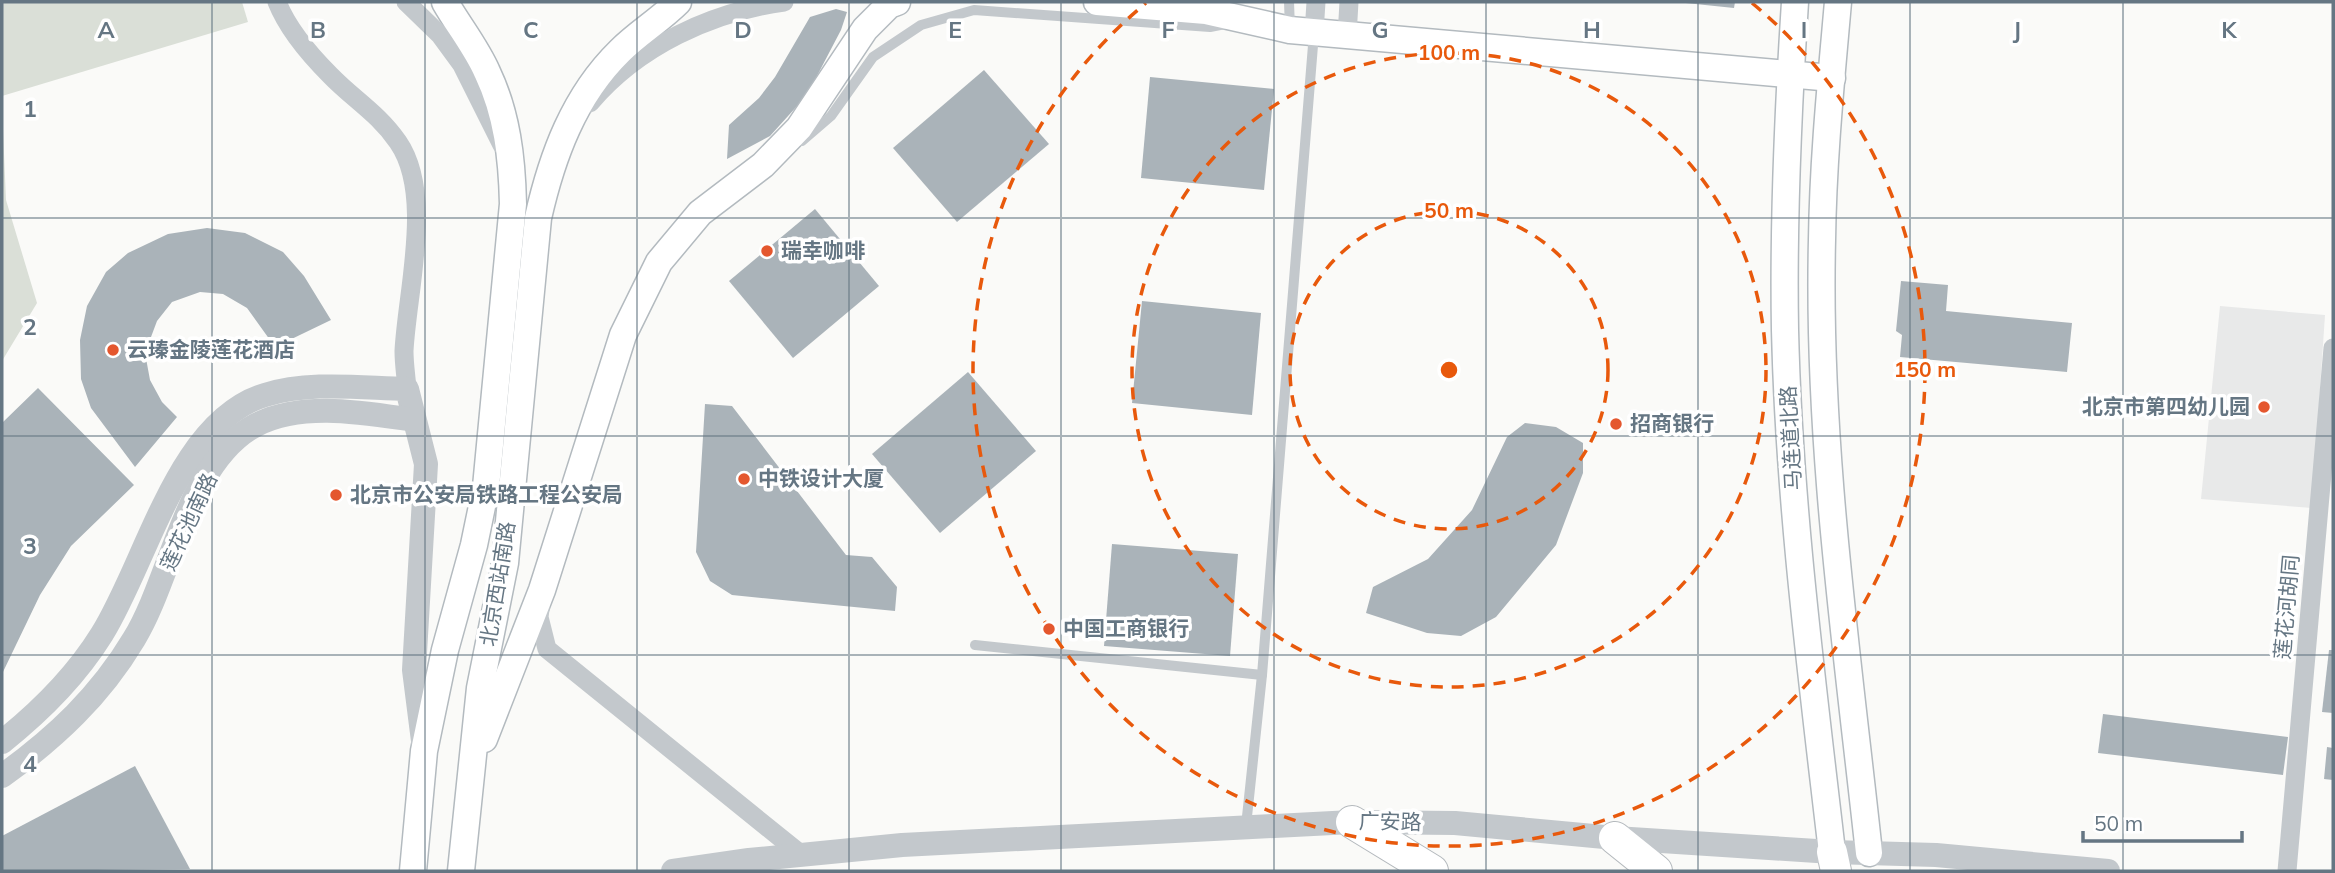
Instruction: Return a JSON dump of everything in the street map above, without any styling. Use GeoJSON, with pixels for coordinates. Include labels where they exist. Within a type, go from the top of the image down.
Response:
{"type":"FeatureCollection","features":[{"type":"Feature","properties":{"kind":"highway"},"geometry":{"type":"LineString","coordinates":[[1352,822],[1432,871]]}},
{"type":"Feature","properties":{"kind":"highway"},"geometry":{"type":"LineString","coordinates":[[1615,838],[1656,871]]}},
{"type":"Feature","properties":{"kind":"main road","name":"北京西站南路"},"geometry":{"type":"LineString","coordinates":[[413,871],[424,751],[445,650],[474,545],[486,488],[513,204],[512,160],[503,111],[486,69],[445,2]]}},
{"type":"Feature","properties":{"kind":"main road","name":"北京西站南路"},"geometry":{"type":"LineString","coordinates":[[461,871],[480,688],[505,564],[538,218],[549,172],[590,84],[622,49],[678,2]]}},
{"type":"Feature","properties":{"kind":"main road"},"geometry":{"type":"LineString","coordinates":[[1097,2],[1206,6],[1243,21],[1321,33],[1832,78]]}},
{"type":"Feature","properties":{"kind":"main road","name":"马连道北路"},"geometry":{"type":"LineString","coordinates":[[1795,2],[1785,245],[1792,468],[1834,862]]}},
{"type":"Feature","properties":{"kind":"main road","name":"马连道北路"},"geometry":{"type":"LineString","coordinates":[[1838,2],[1822,239],[1829,477],[1870,862]]}},
{"type":"Feature","properties":{"kind":"main road"},"geometry":{"type":"LineString","coordinates":[[470,777],[542,590],[623,335],[659,262],[700,213],[763,165],[799,128],[865,29],[887,3]]}},
{"type":"Feature","properties":{"kind":"street"},"geometry":{"type":"LineString","coordinates":[[277,2],[283,16],[330,75],[371,108],[400,144],[414,186],[416,228],[404,354],[407,389],[426,464],[426,503],[414,670],[424,751]]}},
{"type":"Feature","properties":{"kind":"street"},"geometry":{"type":"LineString","coordinates":[[406,2],[440,35],[462,65],[512,160]]}},
{"type":"Feature","properties":{"kind":"street"},"geometry":{"type":"LineString","coordinates":[[565,133],[602,89],[670,37],[757,6],[784,2]]}},
{"type":"Feature","properties":{"kind":"street"},"geometry":{"type":"LineString","coordinates":[[1316,2],[1321,33]]}},
{"type":"Feature","properties":{"kind":"street"},"geometry":{"type":"LineString","coordinates":[[1321,33],[1336,2]]}},
{"type":"Feature","properties":{"kind":"street"},"geometry":{"type":"LineString","coordinates":[[1321,33],[1349,2]]}},
{"type":"Feature","properties":{"kind":"street","name":"莲花河胡同"},"geometry":{"type":"LineString","coordinates":[[2287,871],[2333,348]]}},
{"type":"Feature","properties":{"kind":"street","name":"莲花池南路"},"geometry":{"type":"LineString","coordinates":[[2,742],[38,713],[79,667],[122,597],[186,462],[206,434],[229,412],[263,395],[286,389],[407,389]]}},
{"type":"Feature","properties":{"kind":"street","name":"莲花池南路"},"geometry":{"type":"LineString","coordinates":[[2,776],[55,737],[103,685],[135,638],[208,475],[237,440],[255,426],[298,413],[357,412],[414,420]]}},
{"type":"Feature","properties":{"kind":"street"},"geometry":{"type":"LineString","coordinates":[[542,590],[538,617],[548,649],[803,856]]}},
{"type":"Feature","properties":{"kind":"street","name":"广安路"},"geometry":{"type":"LineString","coordinates":[[673,871],[902,845],[1352,822],[1455,823],[1834,862],[1870,862],[1936,855],[2108,871]]}},
{"type":"Feature","properties":{"kind":"lane"},"geometry":{"type":"LineString","coordinates":[[1245,826],[1262,675],[1321,33],[1289,2]]}},
{"type":"Feature","properties":{"kind":"lane"},"geometry":{"type":"LineString","coordinates":[[763,165],[785,155],[831,116],[873,57],[921,25],[974,10],[1210,27],[1243,21]]}},
{"type":"Feature","properties":{"kind":"lane"},"geometry":{"type":"LineString","coordinates":[[975,645],[1262,675]]}},
{"type":"Feature","properties":{"kind":"shaded area"},"geometry":{"type":"Polygon","coordinates":[[[2,2],[242,2],[248,22],[2,96],[2,2]]]}},
{"type":"Feature","properties":{"kind":"shaded area"},"geometry":{"type":"Polygon","coordinates":[[[2,107],[6,200],[37,303],[2,361],[2,107]]]}},
{"type":"Feature","properties":{"kind":"shaded area","name":"北京市第四幼儿园"},"geometry":{"type":"Polygon","coordinates":[[[2220,306],[2325,315],[2312,508],[2201,499],[2220,306]]]}},
{"type":"Feature","properties":{"kind":"building"},"geometry":{"type":"Polygon","coordinates":[[[1676,2],[1735,2],[1734,8],[1676,2]]]}},
{"type":"Feature","properties":{"kind":"building"},"geometry":{"type":"Polygon","coordinates":[[[836,9],[847,12],[841,30],[807,95],[770,136],[727,159],[729,125],[759,98],[775,77],[810,17],[836,9]]]}},
{"type":"Feature","properties":{"kind":"building"},"geometry":{"type":"Polygon","coordinates":[[[984,70],[1049,144],[957,222],[893,148],[984,70]]]}},
{"type":"Feature","properties":{"kind":"building"},"geometry":{"type":"Polygon","coordinates":[[[1150,77],[1274,89],[1264,190],[1141,178],[1150,77]]]}},
{"type":"Feature","properties":{"kind":"building"},"geometry":{"type":"Polygon","coordinates":[[[815,209],[879,286],[793,358],[729,281],[815,209]]]}},
{"type":"Feature","properties":{"kind":"building","name":"云瑧金陵莲花酒店"},"geometry":{"type":"Polygon","coordinates":[[[207,228],[245,233],[283,252],[304,276],[331,320],[275,347],[247,308],[223,294],[200,292],[172,302],[157,321],[145,353],[150,380],[162,402],[177,417],[135,467],[91,408],[81,379],[80,340],[87,306],[106,272],[128,253],[168,234],[207,228]]]}},
{"type":"Feature","properties":{"kind":"building"},"geometry":{"type":"Polygon","coordinates":[[[1901,281],[1948,285],[1946,311],[2072,323],[2067,372],[1900,357],[1902,335],[1896,331],[1901,281]]]}},
{"type":"Feature","properties":{"kind":"building"},"geometry":{"type":"Polygon","coordinates":[[[1142,301],[1261,313],[1252,415],[1132,403],[1142,301]]]}},
{"type":"Feature","properties":{"kind":"building"},"geometry":{"type":"Polygon","coordinates":[[[968,372],[1036,451],[940,533],[872,454],[968,372]]]}},
{"type":"Feature","properties":{"kind":"building"},"geometry":{"type":"Polygon","coordinates":[[[38,388],[134,485],[71,546],[40,595],[2,674],[2,423],[38,388]]]}},
{"type":"Feature","properties":{"kind":"building","name":"中铁设计大厦"},"geometry":{"type":"Polygon","coordinates":[[[705,404],[732,406],[846,555],[872,557],[897,587],[895,611],[732,595],[710,581],[696,552],[705,404]]]}},
{"type":"Feature","properties":{"kind":"building"},"geometry":{"type":"Polygon","coordinates":[[[1525,423],[1556,427],[1583,443],[1583,473],[1556,545],[1496,617],[1461,636],[1427,633],[1366,613],[1373,587],[1428,559],[1472,510],[1507,437],[1525,423]]]}},
{"type":"Feature","properties":{"kind":"building"},"geometry":{"type":"Polygon","coordinates":[[[1112,544],[1238,554],[1230,656],[1104,646],[1112,544]]]}},
{"type":"Feature","properties":{"kind":"building"},"geometry":{"type":"Polygon","coordinates":[[[2329,650],[2333,650],[2333,713],[2322,712],[2329,650]]]}},
{"type":"Feature","properties":{"kind":"building"},"geometry":{"type":"Polygon","coordinates":[[[2103,714],[2288,737],[2283,775],[2098,753],[2103,714]]]}},
{"type":"Feature","properties":{"kind":"building"},"geometry":{"type":"Polygon","coordinates":[[[2327,747],[2333,748],[2333,780],[2324,779],[2327,747]]]}},
{"type":"Feature","properties":{"kind":"building"},"geometry":{"type":"Polygon","coordinates":[[[135,766],[190,869],[2,871],[2,836],[135,766]]]}},
{"type":"Feature","properties":{"kind":"place","name":"瑞幸咖啡"},"geometry":{"type":"Point","coordinates":[767,251]}},
{"type":"Feature","properties":{"kind":"place","name":"云瑧金陵莲花酒店"},"geometry":{"type":"Point","coordinates":[113,350]}},
{"type":"Feature","properties":{"kind":"place","name":"北京市第四幼儿园"},"geometry":{"type":"Point","coordinates":[2264,407]}},
{"type":"Feature","properties":{"kind":"place","name":"招商银行"},"geometry":{"type":"Point","coordinates":[1616,424]}},
{"type":"Feature","properties":{"kind":"place","name":"中铁设计大厦"},"geometry":{"type":"Point","coordinates":[744,479]}},
{"type":"Feature","properties":{"kind":"place","name":"北京市公安局铁路工程公安局"},"geometry":{"type":"Point","coordinates":[336,495]}},
{"type":"Feature","properties":{"kind":"place","name":"中国工商银行"},"geometry":{"type":"Point","coordinates":[1049,629]}}]}
